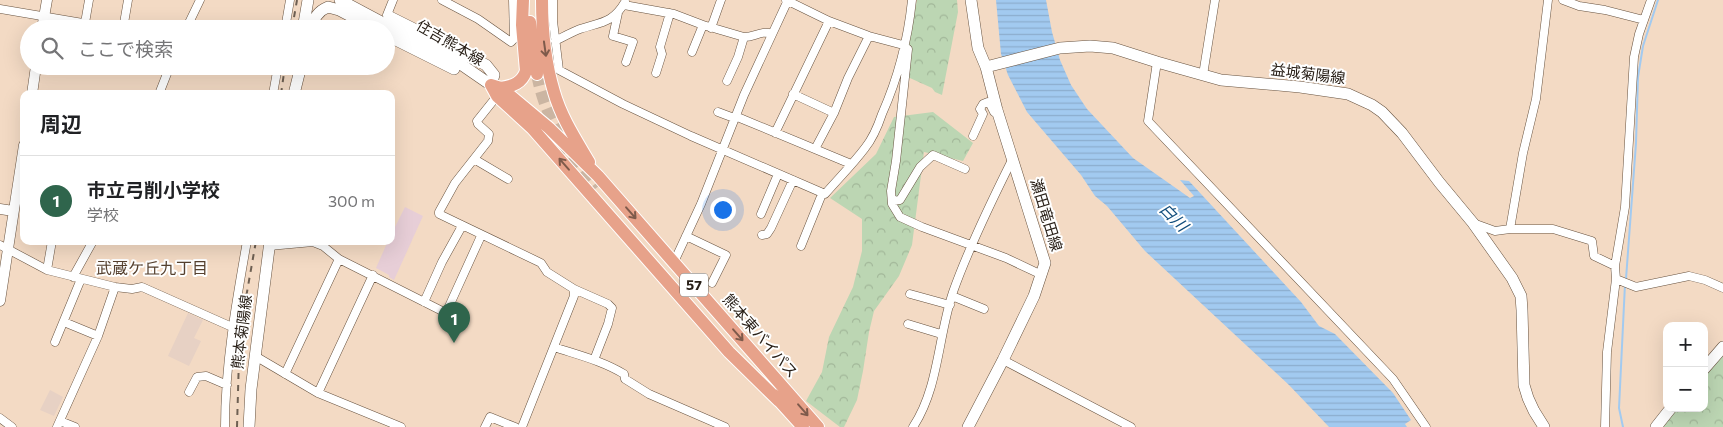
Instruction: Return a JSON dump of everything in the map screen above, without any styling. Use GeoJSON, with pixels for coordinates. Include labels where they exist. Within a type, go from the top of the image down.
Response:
{"type":"FeatureCollection","features":[{"type":"Feature","properties":{"kind":"highway"},"geometry":{"type":"LineString","coordinates":[[496,90],[516,85],[524,77],[526,71],[522,25],[523,0]]}},
{"type":"Feature","properties":{"kind":"highway"},"geometry":{"type":"LineString","coordinates":[[529,0],[537,74]]}},
{"type":"Feature","properties":{"kind":"highway","name":"57"},"geometry":{"type":"LineString","coordinates":[[542,0],[545,49],[554,94],[596,184]]}},
{"type":"Feature","properties":{"kind":"highway"},"geometry":{"type":"LineString","coordinates":[[496,90],[542,139],[596,184]]}},
{"type":"Feature","properties":{"kind":"highway"},"geometry":{"type":"LineString","coordinates":[[496,90],[549,128],[596,184],[729,352],[784,397]]}},
{"type":"Feature","properties":{"kind":"highway"},"geometry":{"type":"LineString","coordinates":[[542,139],[548,142],[559,139],[563,132],[564,117]]}},
{"type":"Feature","properties":{"kind":"highway","name":"熊本東バイパス"},"geometry":{"type":"LineString","coordinates":[[596,184],[674,262],[784,397],[803,427]]}},
{"type":"Feature","properties":{"kind":"highway","name":"熊本東バイパス"},"geometry":{"type":"LineString","coordinates":[[784,397],[818,427]]}},
{"type":"Feature","properties":{"kind":"main road"},"geometry":{"type":"LineString","coordinates":[[304,20],[308,0]]}},
{"type":"Feature","properties":{"kind":"main road","name":"住吉熊本線"},"geometry":{"type":"LineString","coordinates":[[340,0],[380,20]]}},
{"type":"Feature","properties":{"kind":"main road"},"geometry":{"type":"LineString","coordinates":[[356,0],[486,65],[494,75],[496,90],[483,86],[395,40]]}},
{"type":"Feature","properties":{"kind":"main road","name":"瀬田竜田線"},"geometry":{"type":"LineString","coordinates":[[968,427],[1034,296],[1045,264],[1012,161],[986,67],[978,48],[971,0]]}},
{"type":"Feature","properties":{"kind":"main road"},"geometry":{"type":"LineString","coordinates":[[314,20],[320,10],[328,7],[357,20]]}},
{"type":"Feature","properties":{"kind":"main road","name":"住吉熊本線"},"geometry":{"type":"LineString","coordinates":[[395,28],[462,65],[496,90]]}},
{"type":"Feature","properties":{"kind":"main road","name":"益城菊陽線"},"geometry":{"type":"LineString","coordinates":[[986,67],[1060,48],[1090,46],[1114,48],[1221,80],[1300,87],[1348,94],[1372,105],[1391,121],[1473,223],[1512,278],[1520,296],[1522,310],[1524,385],[1534,411],[1544,427]]}},
{"type":"Feature","properties":{"kind":"main road"},"geometry":{"type":"LineString","coordinates":[[294,90],[296,75]]}},
{"type":"Feature","properties":{"kind":"main road"},"geometry":{"type":"LineString","coordinates":[[295,90],[299,75]]}},
{"type":"Feature","properties":{"kind":"main road","name":"熊本菊陽線"},"geometry":{"type":"LineString","coordinates":[[249,427],[251,389],[269,245]]}},
{"type":"Feature","properties":{"kind":"main road"},"geometry":{"type":"LineString","coordinates":[[1706,367],[1723,347]]}},
{"type":"Feature","properties":{"kind":"main road"},"geometry":{"type":"LineString","coordinates":[[1656,427],[1668,412]]}},
{"type":"Feature","properties":{"kind":"street"},"geometry":{"type":"LineString","coordinates":[[44,20],[47,0]]}},
{"type":"Feature","properties":{"kind":"street"},"geometry":{"type":"LineString","coordinates":[[86,20],[89,0]]}},
{"type":"Feature","properties":{"kind":"street"},"geometry":{"type":"LineString","coordinates":[[124,20],[128,0]]}},
{"type":"Feature","properties":{"kind":"street"},"geometry":{"type":"LineString","coordinates":[[190,20],[200,0]]}},
{"type":"Feature","properties":{"kind":"street"},"geometry":{"type":"LineString","coordinates":[[287,20],[290,0]]}},
{"type":"Feature","properties":{"kind":"street"},"geometry":{"type":"LineString","coordinates":[[387,15],[393,0]]}},
{"type":"Feature","properties":{"kind":"street"},"geometry":{"type":"LineString","coordinates":[[442,0],[478,19],[511,42],[514,39],[512,0]]}},
{"type":"Feature","properties":{"kind":"street"},"geometry":{"type":"LineString","coordinates":[[553,0],[555,41],[559,70],[623,104],[822,194]]}},
{"type":"Feature","properties":{"kind":"street"},"geometry":{"type":"LineString","coordinates":[[692,52],[721,0]]}},
{"type":"Feature","properties":{"kind":"street"},"geometry":{"type":"LineString","coordinates":[[674,262],[787,0],[829,21],[869,36],[903,45],[908,49],[891,191],[892,204],[900,217],[973,245],[1042,275]]}},
{"type":"Feature","properties":{"kind":"street"},"geometry":{"type":"LineString","coordinates":[[801,246],[822,194],[825,194],[866,148],[875,132],[896,78],[903,45],[908,34],[912,0]]}},
{"type":"Feature","properties":{"kind":"street"},"geometry":{"type":"LineString","coordinates":[[1203,75],[1215,0]]}},
{"type":"Feature","properties":{"kind":"street"},"geometry":{"type":"LineString","coordinates":[[1510,229],[1523,153],[1536,99],[1548,0]]}},
{"type":"Feature","properties":{"kind":"street"},"geometry":{"type":"LineString","coordinates":[[1562,0],[1579,6],[1605,10],[1644,20]]}},
{"type":"Feature","properties":{"kind":"street"},"geometry":{"type":"LineString","coordinates":[[1605,427],[1608,352],[1616,278],[1615,266],[1625,208],[1634,57],[1651,0]]}},
{"type":"Feature","properties":{"kind":"street"},"geometry":{"type":"LineString","coordinates":[[626,62],[633,42],[613,36],[618,13],[625,2],[670,13],[744,38],[764,32],[772,34]]}},
{"type":"Feature","properties":{"kind":"street"},"geometry":{"type":"LineString","coordinates":[[0,9],[64,20]]}},
{"type":"Feature","properties":{"kind":"street"},"geometry":{"type":"LineString","coordinates":[[555,41],[576,30],[608,20],[618,13]]}},
{"type":"Feature","properties":{"kind":"street"},"geometry":{"type":"LineString","coordinates":[[656,73],[662,54],[660,47],[670,13]]}},
{"type":"Feature","properties":{"kind":"street"},"geometry":{"type":"LineString","coordinates":[[775,133],[829,21]]}},
{"type":"Feature","properties":{"kind":"street"},"geometry":{"type":"LineString","coordinates":[[815,150],[869,36]]}},
{"type":"Feature","properties":{"kind":"street"},"geometry":{"type":"LineString","coordinates":[[727,80],[738,57],[744,38]]}},
{"type":"Feature","properties":{"kind":"street"},"geometry":{"type":"LineString","coordinates":[[1157,62],[1148,121],[1392,379],[1426,427]]}},
{"type":"Feature","properties":{"kind":"street"},"geometry":{"type":"LineString","coordinates":[[33,90],[35,75]]}},
{"type":"Feature","properties":{"kind":"street"},"geometry":{"type":"LineString","coordinates":[[161,90],[166,75]]}},
{"type":"Feature","properties":{"kind":"street"},"geometry":{"type":"LineString","coordinates":[[274,90],[276,75]]}},
{"type":"Feature","properties":{"kind":"street"},"geometry":{"type":"LineString","coordinates":[[496,90],[477,121],[488,133],[489,139],[455,183],[439,214],[541,263],[547,272],[574,289],[608,304],[612,308],[594,360]]}},
{"type":"Feature","properties":{"kind":"street"},"geometry":{"type":"LineString","coordinates":[[794,94],[834,113]]}},
{"type":"Feature","properties":{"kind":"street"},"geometry":{"type":"LineString","coordinates":[[974,136],[983,114],[980,109],[983,104],[988,102],[1012,161],[1016,177]]}},
{"type":"Feature","properties":{"kind":"street"},"geometry":{"type":"LineString","coordinates":[[718,112],[735,117],[851,164]]}},
{"type":"Feature","properties":{"kind":"street"},"geometry":{"type":"LineString","coordinates":[[892,201],[900,200],[920,167],[933,155],[965,169]]}},
{"type":"Feature","properties":{"kind":"street"},"geometry":{"type":"LineString","coordinates":[[474,159],[508,179]]}},
{"type":"Feature","properties":{"kind":"street"},"geometry":{"type":"LineString","coordinates":[[913,427],[920,417],[935,374],[942,334],[952,296],[994,197],[1012,161]]}},
{"type":"Feature","properties":{"kind":"street"},"geometry":{"type":"LineString","coordinates":[[0,301],[4,247],[13,211],[20,169]]}},
{"type":"Feature","properties":{"kind":"street"},"geometry":{"type":"LineString","coordinates":[[761,214],[778,174]]}},
{"type":"Feature","properties":{"kind":"street"},"geometry":{"type":"LineString","coordinates":[[762,235],[767,234],[771,228],[793,180]]}},
{"type":"Feature","properties":{"kind":"street"},"geometry":{"type":"LineString","coordinates":[[0,209],[13,211]]}},
{"type":"Feature","properties":{"kind":"street"},"geometry":{"type":"LineString","coordinates":[[1473,223],[1496,231],[1510,229],[1553,229],[1592,241],[1594,256],[1615,266]]}},
{"type":"Feature","properties":{"kind":"street"},"geometry":{"type":"LineString","coordinates":[[424,302],[442,262],[462,226]]}},
{"type":"Feature","properties":{"kind":"street"},"geometry":{"type":"LineString","coordinates":[[320,245],[339,259],[446,313],[482,236]]}},
{"type":"Feature","properties":{"kind":"street"},"geometry":{"type":"LineString","coordinates":[[686,236],[726,255],[712,283]]}},
{"type":"Feature","properties":{"kind":"street"},"geometry":{"type":"LineString","coordinates":[[47,270],[51,245]]}},
{"type":"Feature","properties":{"kind":"street"},"geometry":{"type":"LineString","coordinates":[[55,342],[64,322],[77,278],[91,245]]}},
{"type":"Feature","properties":{"kind":"street"},"geometry":{"type":"LineString","coordinates":[[225,427],[232,327],[246,245]]}},
{"type":"Feature","properties":{"kind":"street"},"geometry":{"type":"LineString","coordinates":[[4,247],[47,270],[115,287],[132,289],[142,287],[232,327]]}},
{"type":"Feature","properties":{"kind":"street"},"geometry":{"type":"LineString","coordinates":[[285,374],[339,259]]}},
{"type":"Feature","properties":{"kind":"street"},"geometry":{"type":"LineString","coordinates":[[318,393],[372,275]]}},
{"type":"Feature","properties":{"kind":"street"},"geometry":{"type":"LineString","coordinates":[[1616,278],[1636,287],[1689,276],[1723,288]]}},
{"type":"Feature","properties":{"kind":"street"},"geometry":{"type":"LineString","coordinates":[[75,427],[58,424],[98,336],[115,287]]}},
{"type":"Feature","properties":{"kind":"street"},"geometry":{"type":"LineString","coordinates":[[522,427],[574,296],[574,289]]}},
{"type":"Feature","properties":{"kind":"street"},"geometry":{"type":"LineString","coordinates":[[910,294],[950,306]]}},
{"type":"Feature","properties":{"kind":"street"},"geometry":{"type":"LineString","coordinates":[[952,296],[984,309]]}},
{"type":"Feature","properties":{"kind":"street"},"geometry":{"type":"LineString","coordinates":[[64,322],[98,336]]}},
{"type":"Feature","properties":{"kind":"street"},"geometry":{"type":"LineString","coordinates":[[908,324],[942,334]]}},
{"type":"Feature","properties":{"kind":"street"},"geometry":{"type":"LineString","coordinates":[[554,347],[594,360],[622,373],[625,379],[648,394],[725,427]]}},
{"type":"Feature","properties":{"kind":"street"},"geometry":{"type":"LineString","coordinates":[[255,356],[318,393],[401,427]]}},
{"type":"Feature","properties":{"kind":"street"},"geometry":{"type":"LineString","coordinates":[[1003,360],[1131,427]]}},
{"type":"Feature","properties":{"kind":"street"},"geometry":{"type":"LineString","coordinates":[[189,392],[189,382],[197,377],[206,376],[227,385]]}},
{"type":"Feature","properties":{"kind":"street"},"geometry":{"type":"LineString","coordinates":[[485,427],[490,417],[515,427]]}},
{"type":"Feature","properties":{"kind":"street"},"geometry":{"type":"LineString","coordinates":[[0,418],[12,427]]}},
{"type":"Feature","properties":{"kind":"shaded area"},"geometry":{"type":"Polygon","coordinates":[[[405,207],[423,216],[394,280],[376,268],[386,245],[395,245],[395,227],[405,207]]]}},
{"type":"Feature","properties":{"kind":"shaded area"},"geometry":{"type":"Polygon","coordinates":[[[188,313],[203,320],[194,338],[201,341],[189,366],[168,356],[188,313]]]}},
{"type":"Feature","properties":{"kind":"shaded area"},"geometry":{"type":"Polygon","coordinates":[[[50,390],[63,397],[54,416],[40,410],[50,390]]]}},
{"type":"Feature","properties":{"kind":"green space"},"geometry":{"type":"Polygon","coordinates":[[[917,0],[957,0],[958,12],[942,95],[935,92],[932,88],[901,74],[917,0]]]}},
{"type":"Feature","properties":{"kind":"green space"},"geometry":{"type":"Polygon","coordinates":[[[933,112],[973,143],[963,161],[924,152],[912,245],[899,276],[874,311],[857,400],[844,427],[840,427],[806,401],[822,372],[829,337],[853,287],[862,251],[862,219],[830,198],[876,154],[894,117],[933,112]]]}},
{"type":"Feature","properties":{"kind":"green space"},"geometry":{"type":"Polygon","coordinates":[[[1723,355],[1723,427],[1663,427],[1675,412],[1708,412],[1708,372],[1723,355]]]}},
{"type":"Feature","properties":{"kind":"water","name":"白川"},"geometry":{"type":"Polygon","coordinates":[[[996,0],[1046,0],[1060,60],[1071,85],[1087,109],[1133,158],[1190,198],[1194,196],[1180,180],[1189,181],[1301,302],[1319,326],[1335,334],[1393,393],[1411,420],[1405,424],[1407,427],[1329,427],[1289,385],[1145,251],[1107,206],[1095,196],[1081,175],[1027,112],[1008,75],[1001,54],[996,0]]]}},
{"type":"Feature","properties":{"kind":"waterway"},"geometry":{"type":"LineString","coordinates":[[1626,279],[1636,143],[1638,77],[1643,46],[1658,0]]}},
{"type":"Feature","properties":{"kind":"waterway"},"geometry":{"type":"LineString","coordinates":[[1623,427],[1619,408],[1625,284]]}},
{"type":"Feature","properties":{"kind":"tunnel"},"geometry":{"type":"LineString","coordinates":[[537,74],[546,105],[559,135],[595,189]]}},
{"type":"Feature","properties":{"kind":"railway"},"geometry":{"type":"LineString","coordinates":[[294,20],[297,0]]}},
{"type":"Feature","properties":{"kind":"railway"},"geometry":{"type":"LineString","coordinates":[[282,90],[284,75]]}},
{"type":"Feature","properties":{"kind":"railway"},"geometry":{"type":"LineString","coordinates":[[237,427],[239,357],[244,309],[255,245]]}},
{"type":"Feature","properties":{"kind":"place","name":"市立弓削小学校"},"geometry":{"type":"Point","coordinates":[454,343]}},
{"type":"Feature","properties":{"kind":"district","name":"武蔵ケ丘九丁目"},"geometry":{"type":"Point","coordinates":[152,268]}}]}
